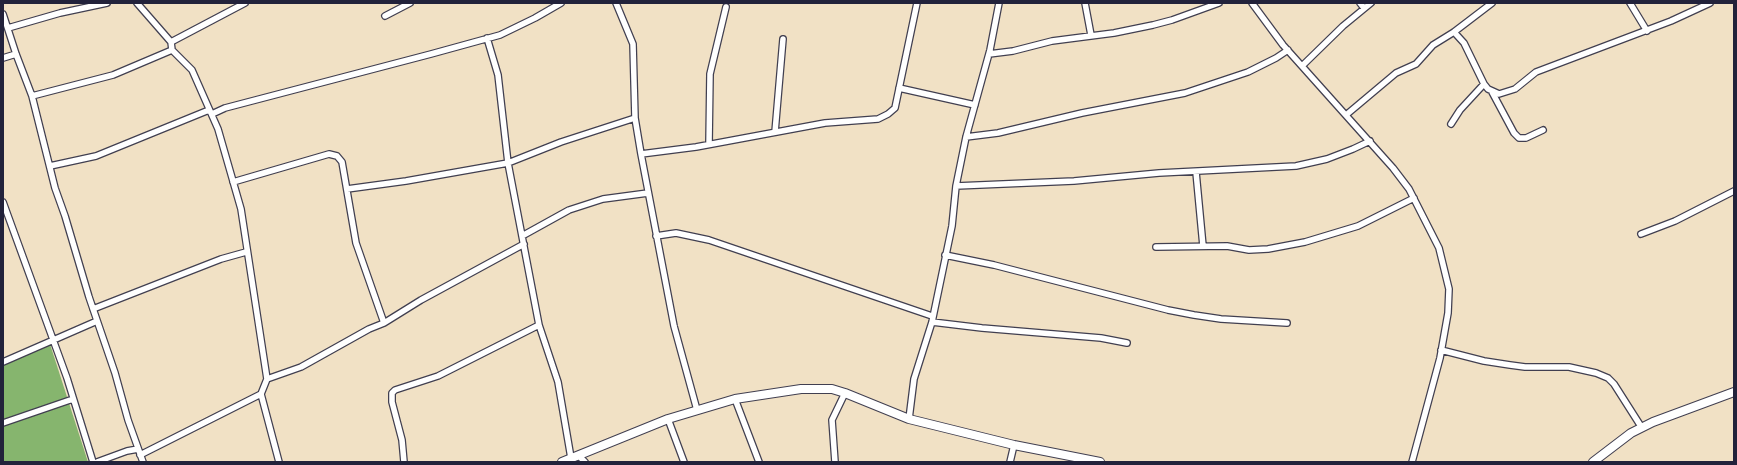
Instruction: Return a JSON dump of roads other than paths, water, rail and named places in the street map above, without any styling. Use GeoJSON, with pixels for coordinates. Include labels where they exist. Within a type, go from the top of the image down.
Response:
{"type":"FeatureCollection","features":[{"type":"Feature","properties":{"kind":"street"},"geometry":{"type":"LineString","coordinates":[[8,28],[60,13],[108,3]]}},
{"type":"Feature","properties":{"kind":"street"},"geometry":{"type":"LineString","coordinates":[[137,3],[170,42],[172,50],[192,70],[210,112],[233,182],[241,209],[246,252],[267,379],[261,394],[279,462]]}},
{"type":"Feature","properties":{"kind":"street"},"geometry":{"type":"LineString","coordinates":[[170,42],[245,3]]}},
{"type":"Feature","properties":{"kind":"street"},"geometry":{"type":"LineString","coordinates":[[385,16],[410,3]]}},
{"type":"Feature","properties":{"kind":"street"},"geometry":{"type":"LineString","coordinates":[[50,166],[96,156],[210,112],[500,35],[535,18],[561,3]]}},
{"type":"Feature","properties":{"kind":"street"},"geometry":{"type":"LineString","coordinates":[[616,3],[632,44],[635,118],[641,154],[674,326],[697,410]]}},
{"type":"Feature","properties":{"kind":"street"},"geometry":{"type":"LineString","coordinates":[[641,154],[709,144],[826,123],[878,119],[888,114],[895,108],[917,3]]}},
{"type":"Feature","properties":{"kind":"street"},"geometry":{"type":"LineString","coordinates":[[909,419],[914,379],[932,319],[952,226],[956,186],[966,137],[989,54],[999,3]]}},
{"type":"Feature","properties":{"kind":"street"},"geometry":{"type":"LineString","coordinates":[[1085,3],[1091,35]]}},
{"type":"Feature","properties":{"kind":"street"},"geometry":{"type":"LineString","coordinates":[[989,54],[1052,41],[1114,33],[1153,25],[1172,20],[1219,3]]}},
{"type":"Feature","properties":{"kind":"street"},"geometry":{"type":"LineString","coordinates":[[1252,3],[1288,50],[1393,168],[1414,198],[1439,248],[1449,289],[1448,313],[1441,350],[1412,462]]}},
{"type":"Feature","properties":{"kind":"street"},"geometry":{"type":"LineString","coordinates":[[1360,3],[1364,8]]}},
{"type":"Feature","properties":{"kind":"street"},"geometry":{"type":"LineString","coordinates":[[1302,66],[1343,26],[1371,3]]}},
{"type":"Feature","properties":{"kind":"street"},"geometry":{"type":"LineString","coordinates":[[1346,115],[1391,77],[1405,68],[1416,64],[1433,45],[1454,32],[1492,3]]}},
{"type":"Feature","properties":{"kind":"street"},"geometry":{"type":"LineString","coordinates":[[1630,3],[1647,31]]}},
{"type":"Feature","properties":{"kind":"street"},"geometry":{"type":"LineString","coordinates":[[1492,92],[1500,94],[1511,91],[1536,72],[1647,31],[1710,3]]}},
{"type":"Feature","properties":{"kind":"street"},"geometry":{"type":"LineString","coordinates":[[709,144],[710,74],[726,7]]}},
{"type":"Feature","properties":{"kind":"street"},"geometry":{"type":"LineString","coordinates":[[3,14],[32,96],[55,188],[66,216],[93,309],[143,462]]}},
{"type":"Feature","properties":{"kind":"street"},"geometry":{"type":"LineString","coordinates":[[1454,32],[1464,43],[1484,84],[1492,92],[1514,133],[1519,138],[1526,138],[1543,130]]}},
{"type":"Feature","properties":{"kind":"street"},"geometry":{"type":"LineString","coordinates":[[487,38],[498,75],[508,164],[539,325],[558,382],[574,456],[585,462]]}},
{"type":"Feature","properties":{"kind":"street"},"geometry":{"type":"LineString","coordinates":[[775,132],[783,39]]}},
{"type":"Feature","properties":{"kind":"street"},"geometry":{"type":"LineString","coordinates":[[32,96],[113,75],[172,50]]}},
{"type":"Feature","properties":{"kind":"street"},"geometry":{"type":"LineString","coordinates":[[966,137],[998,133],[1082,113],[1185,93],[1248,72],[1276,58],[1288,50]]}},
{"type":"Feature","properties":{"kind":"street"},"geometry":{"type":"LineString","coordinates":[[3,58],[16,54]]}},
{"type":"Feature","properties":{"kind":"street"},"geometry":{"type":"LineString","coordinates":[[1451,124],[1460,110],[1484,84]]}},
{"type":"Feature","properties":{"kind":"street"},"geometry":{"type":"LineString","coordinates":[[899,88],[974,105]]}},
{"type":"Feature","properties":{"kind":"street"},"geometry":{"type":"LineString","coordinates":[[347,189],[508,164],[561,142],[635,118]]}},
{"type":"Feature","properties":{"kind":"street"},"geometry":{"type":"LineString","coordinates":[[956,186],[1074,181],[1159,173],[1296,166],[1327,159],[1353,150],[1370,141]]}},
{"type":"Feature","properties":{"kind":"street"},"geometry":{"type":"LineString","coordinates":[[233,182],[329,154],[337,156],[342,162],[356,243],[384,323]]}},
{"type":"Feature","properties":{"kind":"street"},"geometry":{"type":"LineString","coordinates":[[1196,172],[1203,246]]}},
{"type":"Feature","properties":{"kind":"street"},"geometry":{"type":"LineString","coordinates":[[1641,234],[1675,221],[1734,191]]}},
{"type":"Feature","properties":{"kind":"street"},"geometry":{"type":"LineString","coordinates":[[522,236],[569,210],[603,198],[648,193]]}},
{"type":"Feature","properties":{"kind":"street"},"geometry":{"type":"LineString","coordinates":[[1156,247],[1227,246],[1257,250],[1305,242],[1358,226],[1414,198]]}},
{"type":"Feature","properties":{"kind":"street"},"geometry":{"type":"LineString","coordinates":[[4,206],[53,340],[93,462]]}},
{"type":"Feature","properties":{"kind":"street"},"geometry":{"type":"LineString","coordinates":[[656,236],[676,233],[709,240],[932,319],[982,328],[1101,338],[1127,344]]}},
{"type":"Feature","properties":{"kind":"street"},"geometry":{"type":"LineString","coordinates":[[267,379],[301,367],[369,329],[384,323],[421,300],[524,244]]}},
{"type":"Feature","properties":{"kind":"street"},"geometry":{"type":"LineString","coordinates":[[93,309],[221,259],[246,252]]}},
{"type":"Feature","properties":{"kind":"street"},"geometry":{"type":"LineString","coordinates":[[945,255],[1024,272],[1174,311],[1220,319],[1287,323]]}},
{"type":"Feature","properties":{"kind":"street"},"geometry":{"type":"LineString","coordinates":[[3,362],[97,321]]}},
{"type":"Feature","properties":{"kind":"street"},"geometry":{"type":"LineString","coordinates":[[404,462],[402,440],[392,402],[392,393],[395,390],[438,376],[539,325]]}},
{"type":"Feature","properties":{"kind":"street"},"geometry":{"type":"LineString","coordinates":[[1441,350],[1484,361],[1510,365],[1525,367],[1569,367],[1596,373],[1608,378],[1614,384],[1642,428]]}},
{"type":"Feature","properties":{"kind":"street"},"geometry":{"type":"LineString","coordinates":[[562,462],[668,419],[697,410],[735,399],[801,389],[832,389],[909,419],[1014,445],[1100,462]]}},
{"type":"Feature","properties":{"kind":"street"},"geometry":{"type":"LineString","coordinates":[[1594,462],[1632,433],[1642,428],[1734,392]]}},
{"type":"Feature","properties":{"kind":"street"},"geometry":{"type":"LineString","coordinates":[[835,462],[832,420],[845,393]]}},
{"type":"Feature","properties":{"kind":"street"},"geometry":{"type":"LineString","coordinates":[[97,462],[121,453],[139,452],[261,394]]}},
{"type":"Feature","properties":{"kind":"street"},"geometry":{"type":"LineString","coordinates":[[3,423],[73,399]]}},
{"type":"Feature","properties":{"kind":"street"},"geometry":{"type":"LineString","coordinates":[[735,399],[759,462]]}},
{"type":"Feature","properties":{"kind":"street"},"geometry":{"type":"LineString","coordinates":[[668,419],[684,462]]}},
{"type":"Feature","properties":{"kind":"street"},"geometry":{"type":"LineString","coordinates":[[1010,462],[1014,445]]}}]}
